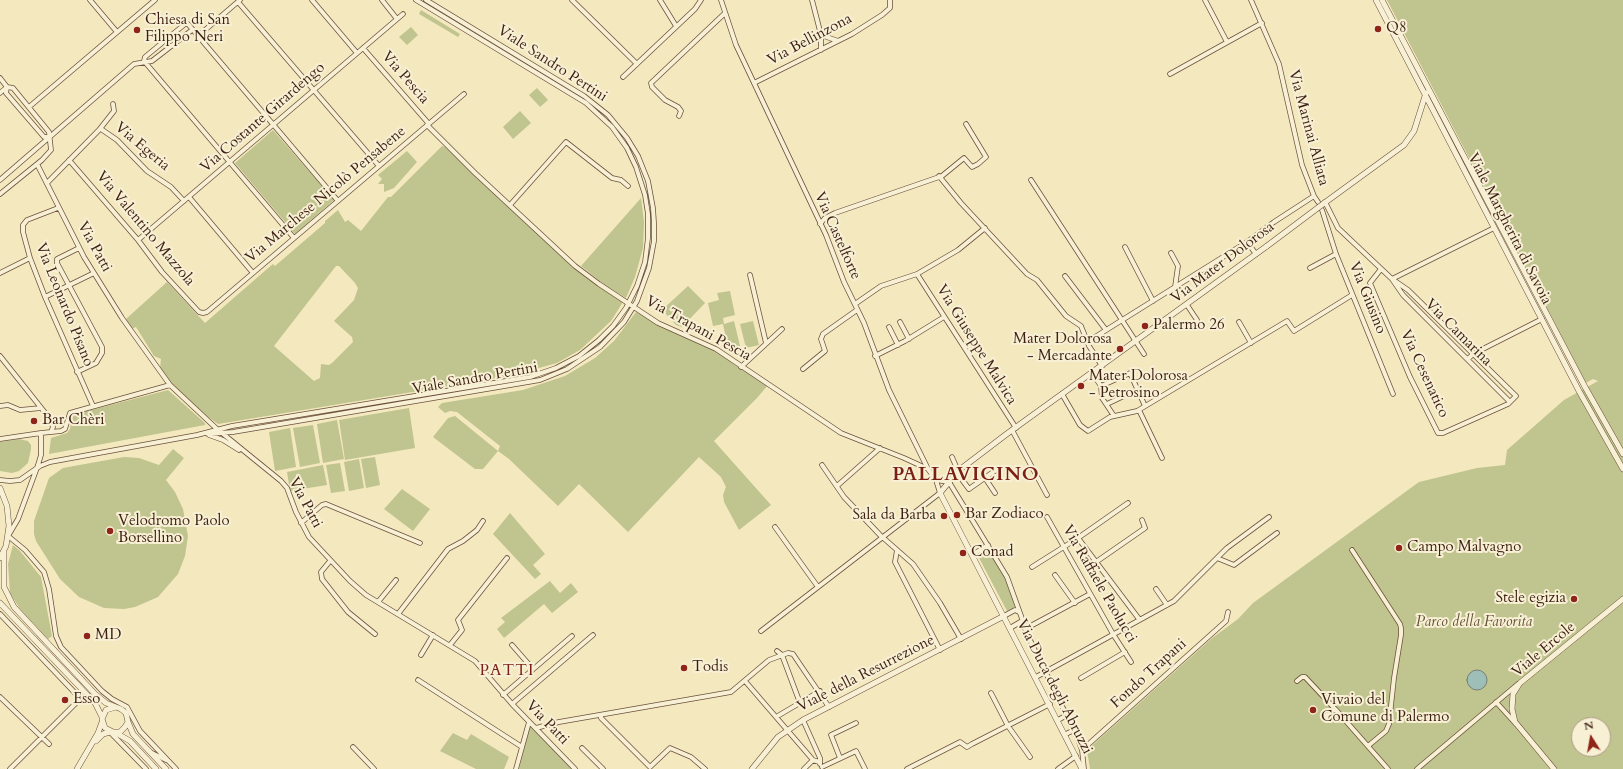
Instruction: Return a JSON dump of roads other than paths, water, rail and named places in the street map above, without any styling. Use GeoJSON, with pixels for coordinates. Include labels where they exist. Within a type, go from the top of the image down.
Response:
{"type":"FeatureCollection","features":[{"type":"Feature","properties":{"kind":"street"},"geometry":{"type":"LineString","coordinates":[[90,0],[117,32]]}},
{"type":"Feature","properties":{"kind":"street"},"geometry":{"type":"LineString","coordinates":[[29,107],[155,0]]}},
{"type":"Feature","properties":{"kind":"street"},"geometry":{"type":"LineString","coordinates":[[312,0],[357,53]]}},
{"type":"Feature","properties":{"kind":"street"},"geometry":{"type":"LineString","coordinates":[[382,0],[397,19]]}},
{"type":"Feature","properties":{"kind":"street","name":"Viale Sandro Pertini"},"geometry":{"type":"LineString","coordinates":[[198,434],[232,426],[540,374],[568,362],[593,346],[613,326],[628,304],[644,262],[648,238],[648,214],[640,178],[632,157],[622,139],[605,119],[586,103],[416,0]]}},
{"type":"Feature","properties":{"kind":"street","name":"Viale Sandro Pertini"},"geometry":{"type":"LineString","coordinates":[[198,434],[233,432],[540,380],[567,369],[597,350],[618,329],[634,307],[649,268],[654,241],[654,223],[648,181],[638,156],[627,138],[608,115],[584,96],[426,0]]}},
{"type":"Feature","properties":{"kind":"street"},"geometry":{"type":"LineString","coordinates":[[572,0],[636,64]]}},
{"type":"Feature","properties":{"kind":"street"},"geometry":{"type":"LineString","coordinates":[[660,0],[676,26]]}},
{"type":"Feature","properties":{"kind":"street"},"geometry":{"type":"LineString","coordinates":[[623,77],[695,9],[701,0]]}},
{"type":"Feature","properties":{"kind":"street","name":"Via Castelforte"},"geometry":{"type":"LineString","coordinates":[[721,0],[724,14],[754,83],[820,224],[858,310],[889,390],[928,469],[936,480],[940,493]]}},
{"type":"Feature","properties":{"kind":"street"},"geometry":{"type":"LineString","coordinates":[[812,0],[821,35],[821,50]]}},
{"type":"Feature","properties":{"kind":"street","name":"Via Bellinzona"},"geometry":{"type":"LineString","coordinates":[[754,83],[821,50],[882,16],[890,8],[890,0]]}},
{"type":"Feature","properties":{"kind":"street"},"geometry":{"type":"LineString","coordinates":[[1205,0],[1228,42]]}},
{"type":"Feature","properties":{"kind":"street","name":"Via Marinai Alliata"},"geometry":{"type":"LineString","coordinates":[[1087,342],[1248,242],[1274,222],[1314,196],[1302,165],[1279,64],[1251,0]]}},
{"type":"Feature","properties":{"kind":"street","name":"Viale Margherita di Savoia"},"geometry":{"type":"LineString","coordinates":[[1376,0],[1542,319],[1623,468]]}},
{"type":"Feature","properties":{"kind":"street","name":"Viale Margherita di Savoia"},"geometry":{"type":"LineString","coordinates":[[1382,0],[1432,93],[1584,387],[1623,454]]}},
{"type":"Feature","properties":{"kind":"street"},"geometry":{"type":"LineString","coordinates":[[198,36],[239,1],[379,166]]}},
{"type":"Feature","properties":{"kind":"street","name":"Via Costante Girardengo"},"geometry":{"type":"LineString","coordinates":[[138,240],[403,14]]}},
{"type":"Feature","properties":{"kind":"street"},"geometry":{"type":"LineString","coordinates":[[679,116],[681,111],[678,107],[665,100],[652,87],[651,83],[724,14]]}},
{"type":"Feature","properties":{"kind":"street"},"geometry":{"type":"LineString","coordinates":[[1170,74],[1262,23]]}},
{"type":"Feature","properties":{"kind":"street"},"geometry":{"type":"LineString","coordinates":[[144,61],[145,57],[185,24],[188,24],[338,200]]}},
{"type":"Feature","properties":{"kind":"street"},"geometry":{"type":"LineString","coordinates":[[0,180],[134,64],[144,61],[152,61],[192,30]]}},
{"type":"Feature","properties":{"kind":"street"},"geometry":{"type":"LineString","coordinates":[[821,35],[838,41]]}},
{"type":"Feature","properties":{"kind":"street","name":"Via Pescia"},"geometry":{"type":"LineString","coordinates":[[363,48],[428,124]]}},
{"type":"Feature","properties":{"kind":"street"},"geometry":{"type":"LineString","coordinates":[[144,61],[228,163],[294,238]]}},
{"type":"Feature","properties":{"kind":"street"},"geometry":{"type":"LineString","coordinates":[[0,80],[7,87],[13,88],[50,132],[51,150],[37,164],[0,194]]}},
{"type":"Feature","properties":{"kind":"street"},"geometry":{"type":"LineString","coordinates":[[7,87],[6,93],[44,137],[50,137]]}},
{"type":"Feature","properties":{"kind":"street"},"geometry":{"type":"LineString","coordinates":[[0,93],[7,87]]}},
{"type":"Feature","properties":{"kind":"street","name":"Via Mater Dolorosa"},"geometry":{"type":"LineString","coordinates":[[940,493],[958,472],[1014,429],[1187,305],[1322,203],[1404,145],[1414,131],[1428,87]]}},
{"type":"Feature","properties":{"kind":"street"},"geometry":{"type":"LineString","coordinates":[[1426,94],[1432,93]]}},
{"type":"Feature","properties":{"kind":"street","name":"Via Marchese Nicolò Pensabene"},"geometry":{"type":"LineString","coordinates":[[203,313],[207,312],[464,94]]}},
{"type":"Feature","properties":{"kind":"street","name":"Via Egeria"},"geometry":{"type":"LineString","coordinates":[[47,183],[100,129],[114,111],[113,104]]}},
{"type":"Feature","properties":{"kind":"street","name":"Via Trapani Pescia"},"geometry":{"type":"LineString","coordinates":[[428,124],[510,205],[575,266],[599,284],[658,323],[711,345],[741,367],[751,371],[841,433],[928,469]]}},
{"type":"Feature","properties":{"kind":"street"},"geometry":{"type":"LineString","coordinates":[[820,224],[825,218],[835,214],[942,176],[964,158],[972,167],[986,157],[966,124]]}},
{"type":"Feature","properties":{"kind":"street","name":"Via Egeria"},"geometry":{"type":"LineString","coordinates":[[100,129],[117,140],[147,171],[171,187],[184,201]]}},
{"type":"Feature","properties":{"kind":"street"},"geometry":{"type":"LineString","coordinates":[[510,205],[566,142],[612,178],[621,180],[628,186]]}},
{"type":"Feature","properties":{"kind":"street","name":"Via Valentino Mazzola"},"geometry":{"type":"LineString","coordinates":[[69,160],[138,240],[162,272],[199,312],[203,313]]}},
{"type":"Feature","properties":{"kind":"street","name":"Via Patti"},"geometry":{"type":"LineString","coordinates":[[37,164],[58,208],[94,273],[126,324],[170,385],[222,433],[284,484],[301,523],[309,537],[330,561],[366,595],[475,661],[503,695],[575,769]]}},
{"type":"Feature","properties":{"kind":"street"},"geometry":{"type":"LineString","coordinates":[[939,176],[1027,274],[1037,280],[1066,316],[1081,326],[1087,342],[1102,366]]}},
{"type":"Feature","properties":{"kind":"street"},"geometry":{"type":"LineString","coordinates":[[1031,180],[1123,319],[1144,354]]}},
{"type":"Feature","properties":{"kind":"street"},"geometry":{"type":"LineString","coordinates":[[1314,196],[1322,203]]}},
{"type":"Feature","properties":{"kind":"street"},"geometry":{"type":"LineString","coordinates":[[189,197],[253,273]]}},
{"type":"Feature","properties":{"kind":"street","name":"Via Camarina"},"geometry":{"type":"LineString","coordinates":[[1322,203],[1338,228],[1392,280],[1403,295],[1510,402]]}},
{"type":"Feature","properties":{"kind":"street","name":"Via Leonardo Pisano"},"geometry":{"type":"LineString","coordinates":[[58,208],[25,223],[23,228],[30,258],[45,297],[93,406]]}},
{"type":"Feature","properties":{"kind":"street","name":"Via Giusino"},"geometry":{"type":"LineString","coordinates":[[1322,210],[1336,254],[1392,394]]}},
{"type":"Feature","properties":{"kind":"street"},"geometry":{"type":"LineString","coordinates":[[855,304],[881,286],[917,274],[958,250],[985,228]]}},
{"type":"Feature","properties":{"kind":"street"},"geometry":{"type":"LineString","coordinates":[[1392,280],[1494,228]]}},
{"type":"Feature","properties":{"kind":"street"},"geometry":{"type":"LineString","coordinates":[[1248,242],[1256,254]]}},
{"type":"Feature","properties":{"kind":"street"},"geometry":{"type":"LineString","coordinates":[[1125,247],[1153,301]]}},
{"type":"Feature","properties":{"kind":"street"},"geometry":{"type":"LineString","coordinates":[[77,372],[96,363],[102,353],[100,341],[68,286],[56,261],[79,248]]}},
{"type":"Feature","properties":{"kind":"street"},"geometry":{"type":"LineString","coordinates":[[1171,253],[1178,266],[1175,287]]}},
{"type":"Feature","properties":{"kind":"street"},"geometry":{"type":"LineString","coordinates":[[1310,268],[1336,254]]}},
{"type":"Feature","properties":{"kind":"street"},"geometry":{"type":"LineString","coordinates":[[0,273],[30,258]]}},
{"type":"Feature","properties":{"kind":"street","name":"Via Cesenatico"},"geometry":{"type":"LineString","coordinates":[[1381,269],[1370,283],[1410,377],[1438,433],[1443,433],[1507,405],[1516,396]]}},
{"type":"Feature","properties":{"kind":"street"},"geometry":{"type":"LineString","coordinates":[[45,297],[94,273]]}},
{"type":"Feature","properties":{"kind":"street","name":"Via Giuseppe Malvica"},"geometry":{"type":"LineString","coordinates":[[917,274],[1014,429],[1047,495]]}},
{"type":"Feature","properties":{"kind":"street"},"geometry":{"type":"LineString","coordinates":[[750,275],[766,343]]}},
{"type":"Feature","properties":{"kind":"street"},"geometry":{"type":"LineString","coordinates":[[1065,276],[1106,330]]}},
{"type":"Feature","properties":{"kind":"street","name":"Via Camarina"},"geometry":{"type":"LineString","coordinates":[[1392,280],[1408,290],[1516,396]]}},
{"type":"Feature","properties":{"kind":"street"},"geometry":{"type":"LineString","coordinates":[[1062,394],[1080,425],[1088,431],[1114,416],[1138,411],[1287,321],[1294,331],[1352,295]]}},
{"type":"Feature","properties":{"kind":"street"},"geometry":{"type":"LineString","coordinates":[[1187,305],[1197,320]]}},
{"type":"Feature","properties":{"kind":"street"},"geometry":{"type":"LineString","coordinates":[[803,369],[825,351],[821,339],[823,334],[858,310]]}},
{"type":"Feature","properties":{"kind":"street"},"geometry":{"type":"LineString","coordinates":[[875,356],[909,339],[944,317]]}},
{"type":"Feature","properties":{"kind":"street"},"geometry":{"type":"LineString","coordinates":[[1468,359],[1473,354],[1542,319]]}},
{"type":"Feature","properties":{"kind":"street"},"geometry":{"type":"LineString","coordinates":[[900,322],[909,339]]}},
{"type":"Feature","properties":{"kind":"street"},"geometry":{"type":"LineString","coordinates":[[1239,322],[1250,342]]}},
{"type":"Feature","properties":{"kind":"street"},"geometry":{"type":"LineString","coordinates":[[889,327],[898,345]]}},
{"type":"Feature","properties":{"kind":"street"},"geometry":{"type":"LineString","coordinates":[[741,367],[782,329]]}},
{"type":"Feature","properties":{"kind":"street"},"geometry":{"type":"LineString","coordinates":[[0,356],[50,419],[53,427],[51,432]]}},
{"type":"Feature","properties":{"kind":"street"},"geometry":{"type":"LineString","coordinates":[[1092,373],[1100,386],[1100,393],[1114,416]]}},
{"type":"Feature","properties":{"kind":"street"},"geometry":{"type":"LineString","coordinates":[[1100,386],[1130,373],[1145,406]]}},
{"type":"Feature","properties":{"kind":"street"},"geometry":{"type":"LineString","coordinates":[[0,439],[65,429],[70,413],[170,385]]}},
{"type":"Feature","properties":{"kind":"street"},"geometry":{"type":"LineString","coordinates":[[1107,404],[1128,394],[1135,392],[1139,394]]}},
{"type":"Feature","properties":{"kind":"street"},"geometry":{"type":"LineString","coordinates":[[0,406],[8,405],[20,410],[41,408]]}},
{"type":"Feature","properties":{"kind":"street"},"geometry":{"type":"LineString","coordinates":[[1138,411],[1162,458]]}},
{"type":"Feature","properties":{"kind":"street"},"geometry":{"type":"LineString","coordinates":[[8,536],[18,519],[37,468],[40,455],[41,433]]}},
{"type":"Feature","properties":{"kind":"street"},"geometry":{"type":"LineString","coordinates":[[40,455],[45,460],[57,460],[198,434],[223,440],[263,466]]}},
{"type":"Feature","properties":{"kind":"street"},"geometry":{"type":"LineString","coordinates":[[837,486],[880,448]]}},
{"type":"Feature","properties":{"kind":"street"},"geometry":{"type":"LineString","coordinates":[[952,457],[958,472],[969,489],[996,470]]}},
{"type":"Feature","properties":{"kind":"street"},"geometry":{"type":"LineString","coordinates":[[0,480],[20,480],[37,468],[57,460]]}},
{"type":"Feature","properties":{"kind":"street"},"geometry":{"type":"LineString","coordinates":[[822,465],[844,496],[883,538],[913,564],[940,603],[961,639]]}},
{"type":"Feature","properties":{"kind":"street"},"geometry":{"type":"LineString","coordinates":[[985,478],[995,492]]}},
{"type":"Feature","properties":{"kind":"street"},"geometry":{"type":"LineString","coordinates":[[936,480],[949,482],[1007,577],[1025,629],[1067,715],[1082,750],[1083,769]]}},
{"type":"Feature","properties":{"kind":"street"},"geometry":{"type":"LineString","coordinates":[[0,488],[8,511],[8,536],[4,552],[3,580],[9,600],[21,616],[100,699],[125,712],[133,734],[166,769]]}},
{"type":"Feature","properties":{"kind":"street"},"geometry":{"type":"LineString","coordinates":[[761,631],[940,493]]}},
{"type":"Feature","properties":{"kind":"street","name":"Via Duca degli Abruzzi"},"geometry":{"type":"LineString","coordinates":[[940,493],[1083,769]]}},
{"type":"Feature","properties":{"kind":"street"},"geometry":{"type":"LineString","coordinates":[[1032,567],[1078,538],[1128,503]]}},
{"type":"Feature","properties":{"kind":"street"},"geometry":{"type":"LineString","coordinates":[[301,523],[322,505],[326,504],[420,543]]}},
{"type":"Feature","properties":{"kind":"street","name":"Via Raffaele Paolucci"},"geometry":{"type":"LineString","coordinates":[[1047,517],[1063,548],[1131,662]]}},
{"type":"Feature","properties":{"kind":"street"},"geometry":{"type":"LineString","coordinates":[[1036,677],[1174,601],[1227,548],[1269,517]]}},
{"type":"Feature","properties":{"kind":"street"},"geometry":{"type":"LineString","coordinates":[[1096,562],[1145,528],[1142,520]]}},
{"type":"Feature","properties":{"kind":"street"},"geometry":{"type":"LineString","coordinates":[[398,614],[448,549],[463,541],[477,530],[483,521]]}},
{"type":"Feature","properties":{"kind":"street"},"geometry":{"type":"LineString","coordinates":[[775,527],[818,587]]}},
{"type":"Feature","properties":{"kind":"street"},"geometry":{"type":"LineString","coordinates":[[1217,558],[1234,565],[1277,533]]}},
{"type":"Feature","properties":{"kind":"street"},"geometry":{"type":"LineString","coordinates":[[8,536],[25,550],[44,572],[49,589],[56,639],[72,659],[105,694],[127,706],[138,728],[176,769]]}},
{"type":"Feature","properties":{"kind":"street"},"geometry":{"type":"LineString","coordinates":[[1078,538],[1139,620]]}},
{"type":"Feature","properties":{"kind":"street"},"geometry":{"type":"LineString","coordinates":[[972,555],[988,544]]}},
{"type":"Feature","properties":{"kind":"street"},"geometry":{"type":"LineString","coordinates":[[896,550],[895,562],[940,650]]}},
{"type":"Feature","properties":{"kind":"street"},"geometry":{"type":"LineString","coordinates":[[1352,550],[1400,624],[1401,628],[1389,724],[1386,731],[1368,746]]}},
{"type":"Feature","properties":{"kind":"street"},"geometry":{"type":"LineString","coordinates":[[0,558],[4,552]]}},
{"type":"Feature","properties":{"kind":"street"},"geometry":{"type":"LineString","coordinates":[[450,645],[462,630],[458,620],[507,558]]}},
{"type":"Feature","properties":{"kind":"street"},"geometry":{"type":"LineString","coordinates":[[330,561],[321,572],[322,579],[348,612],[375,634]]}},
{"type":"Feature","properties":{"kind":"street"},"geometry":{"type":"LineString","coordinates":[[1055,575],[1075,603]]}},
{"type":"Feature","properties":{"kind":"street"},"geometry":{"type":"LineString","coordinates":[[378,602],[396,580]]}},
{"type":"Feature","properties":{"kind":"street"},"geometry":{"type":"LineString","coordinates":[[1156,589],[1167,604]]}},
{"type":"Feature","properties":{"kind":"street"},"geometry":{"type":"LineString","coordinates":[[1025,629],[1090,594]]}},
{"type":"Feature","properties":{"kind":"street","name":"Viale Ercole"},"geometry":{"type":"LineString","coordinates":[[1554,769],[1518,727],[1513,719],[1513,694],[1520,683],[1623,599]]}},
{"type":"Feature","properties":{"kind":"street"},"geometry":{"type":"LineString","coordinates":[[0,603],[94,702],[104,726],[146,769]]}},
{"type":"Feature","properties":{"kind":"street"},"geometry":{"type":"LineString","coordinates":[[1004,616],[1015,610],[1019,612]]}},
{"type":"Feature","properties":{"kind":"street","name":"Fondo Trapani"},"geometry":{"type":"LineString","coordinates":[[1082,750],[1226,621],[1228,612]]}},
{"type":"Feature","properties":{"kind":"street"},"geometry":{"type":"LineString","coordinates":[[0,614],[73,691],[94,702]]}},
{"type":"Feature","properties":{"kind":"street","name":"Viale della Resurrezione"},"geometry":{"type":"LineString","coordinates":[[752,769],[778,737],[786,730],[1004,616]]}},
{"type":"Feature","properties":{"kind":"street"},"geometry":{"type":"LineString","coordinates":[[1010,628],[1022,621]]}},
{"type":"Feature","properties":{"kind":"street"},"geometry":{"type":"LineString","coordinates":[[421,655],[433,635]]}},
{"type":"Feature","properties":{"kind":"street"},"geometry":{"type":"LineString","coordinates":[[512,704],[592,635]]}},
{"type":"Feature","properties":{"kind":"street"},"geometry":{"type":"LineString","coordinates":[[503,695],[572,636]]}},
{"type":"Feature","properties":{"kind":"street"},"geometry":{"type":"LineString","coordinates":[[512,645],[534,669]]}},
{"type":"Feature","properties":{"kind":"street"},"geometry":{"type":"LineString","coordinates":[[777,650],[782,655],[800,703]]}},
{"type":"Feature","properties":{"kind":"street"},"geometry":{"type":"LineString","coordinates":[[1081,678],[1124,652]]}},
{"type":"Feature","properties":{"kind":"street"},"geometry":{"type":"LineString","coordinates":[[536,728],[541,725],[731,692],[769,660],[782,655],[793,654],[820,691],[829,707]]}},
{"type":"Feature","properties":{"kind":"street"},"geometry":{"type":"LineString","coordinates":[[66,664],[72,659]]}},
{"type":"Feature","properties":{"kind":"street"},"geometry":{"type":"LineString","coordinates":[[1297,682],[1302,677],[1305,677],[1344,717],[1388,769]]}},
{"type":"Feature","properties":{"kind":"street"},"geometry":{"type":"LineString","coordinates":[[418,680],[522,747]]}},
{"type":"Feature","properties":{"kind":"street"},"geometry":{"type":"LineString","coordinates":[[745,681],[813,760],[819,762]]}},
{"type":"Feature","properties":{"kind":"street"},"geometry":{"type":"LineString","coordinates":[[1417,769],[1520,683]]}},
{"type":"Feature","properties":{"kind":"street"},"geometry":{"type":"LineString","coordinates":[[776,717],[820,691]]}},
{"type":"Feature","properties":{"kind":"street"},"geometry":{"type":"LineString","coordinates":[[991,693],[1008,726],[1030,757]]}},
{"type":"Feature","properties":{"kind":"street"},"geometry":{"type":"LineString","coordinates":[[0,697],[49,744]]}},
{"type":"Feature","properties":{"kind":"street"},"geometry":{"type":"LineString","coordinates":[[10,769],[41,736],[82,697]]}},
{"type":"Feature","properties":{"kind":"street"},"geometry":{"type":"LineString","coordinates":[[1496,702],[1518,727]]}},
{"type":"Feature","properties":{"kind":"street"},"geometry":{"type":"LineString","coordinates":[[907,769],[960,742],[967,747],[1050,704]]}},
{"type":"Feature","properties":{"kind":"street"},"geometry":{"type":"LineString","coordinates":[[77,769],[89,750],[99,730],[102,719],[108,709],[116,707]]}},
{"type":"Feature","properties":{"kind":"street"},"geometry":{"type":"LineString","coordinates":[[1326,720],[1327,715],[1335,709]]}},
{"type":"Feature","properties":{"kind":"street"},"geometry":{"type":"LineString","coordinates":[[600,715],[601,718],[650,767],[670,748],[691,757],[702,768]]}},
{"type":"Feature","properties":{"kind":"street"},"geometry":{"type":"LineString","coordinates":[[1058,720],[1067,715]]}},
{"type":"Feature","properties":{"kind":"street"},"geometry":{"type":"LineString","coordinates":[[803,720],[820,758],[819,762],[822,768],[856,751],[865,769]]}},
{"type":"Feature","properties":{"kind":"street"},"geometry":{"type":"LineString","coordinates":[[89,750],[102,735],[123,730],[128,722]]}},
{"type":"Feature","properties":{"kind":"street"},"geometry":{"type":"LineString","coordinates":[[516,769],[529,722]]}},
{"type":"Feature","properties":{"kind":"street"},"geometry":{"type":"LineString","coordinates":[[840,758],[831,735],[856,723]]}},
{"type":"Feature","properties":{"kind":"street"},"geometry":{"type":"LineString","coordinates":[[1066,734],[1074,730]]}},
{"type":"Feature","properties":{"kind":"street"},"geometry":{"type":"LineString","coordinates":[[111,732],[128,740],[156,769]]}},
{"type":"Feature","properties":{"kind":"street"},"geometry":{"type":"LineString","coordinates":[[353,747],[374,769]]}},
{"type":"Feature","properties":{"kind":"street"},"geometry":{"type":"LineString","coordinates":[[146,748],[171,764]]}},
{"type":"Feature","properties":{"kind":"street"},"geometry":{"type":"LineString","coordinates":[[582,748],[603,769]]}},
{"type":"Feature","properties":{"kind":"street"},"geometry":{"type":"LineString","coordinates":[[1058,769],[1076,756]]}},
{"type":"Feature","properties":{"kind":"street"},"geometry":{"type":"LineString","coordinates":[[804,769],[813,760]]}},
{"type":"Feature","properties":{"kind":"water"},"geometry":{"type":"Polygon","coordinates":[[[1477,670],[1484,673],[1487,680],[1484,687],[1477,690],[1470,687],[1467,680],[1470,673],[1477,670]]]}},
{"type":"Feature","properties":{"kind":"place","name":"Q8"},"geometry":{"type":"Point","coordinates":[1378,29]}},
{"type":"Feature","properties":{"kind":"place","name":"Chiesa di San Filippo Neri"},"geometry":{"type":"Point","coordinates":[137,30]}},
{"type":"Feature","properties":{"kind":"place","name":"Palermo 26"},"geometry":{"type":"Point","coordinates":[1145,326]}},
{"type":"Feature","properties":{"kind":"place","name":"Mater Dolorosa - Mercadante"},"geometry":{"type":"Point","coordinates":[1120,349]}},
{"type":"Feature","properties":{"kind":"place","name":"Mater Dolorosa - Petrosino"},"geometry":{"type":"Point","coordinates":[1081,386]}},
{"type":"Feature","properties":{"kind":"place","name":"Bar Chèri"},"geometry":{"type":"Point","coordinates":[34,421]}},
{"type":"Feature","properties":{"kind":"place","name":"Bar Zodiaco"},"geometry":{"type":"Point","coordinates":[957,515]}},
{"type":"Feature","properties":{"kind":"place","name":"Sala da Barba"},"geometry":{"type":"Point","coordinates":[944,516]}},
{"type":"Feature","properties":{"kind":"place","name":"Velodromo Paolo Borsellino"},"geometry":{"type":"Point","coordinates":[110,531]}},
{"type":"Feature","properties":{"kind":"place","name":"Campo Malvagno"},"geometry":{"type":"Point","coordinates":[1399,548]}},
{"type":"Feature","properties":{"kind":"place","name":"Conad"},"geometry":{"type":"Point","coordinates":[963,553]}},
{"type":"Feature","properties":{"kind":"place","name":"Stele egizia"},"geometry":{"type":"Point","coordinates":[1574,599]}},
{"type":"Feature","properties":{"kind":"place","name":"MD"},"geometry":{"type":"Point","coordinates":[87,636]}},
{"type":"Feature","properties":{"kind":"place","name":"Todis"},"geometry":{"type":"Point","coordinates":[684,668]}},
{"type":"Feature","properties":{"kind":"place","name":"Esso"},"geometry":{"type":"Point","coordinates":[65,700]}},
{"type":"Feature","properties":{"kind":"place","name":"Vivaio del Comune di Palermo"},"geometry":{"type":"Point","coordinates":[1313,710]}},
{"type":"Feature","properties":{"kind":"district","name":"PALLAVICINO"},"geometry":{"type":"Point","coordinates":[966,476]}},
{"type":"Feature","properties":{"kind":"district","name":"PATTI"},"geometry":{"type":"Point","coordinates":[507,671]}},
{"type":"Feature","properties":{"kind":"park label","name":"Parco della Favorita"},"geometry":{"type":"Point","coordinates":[1474,623]}}]}
